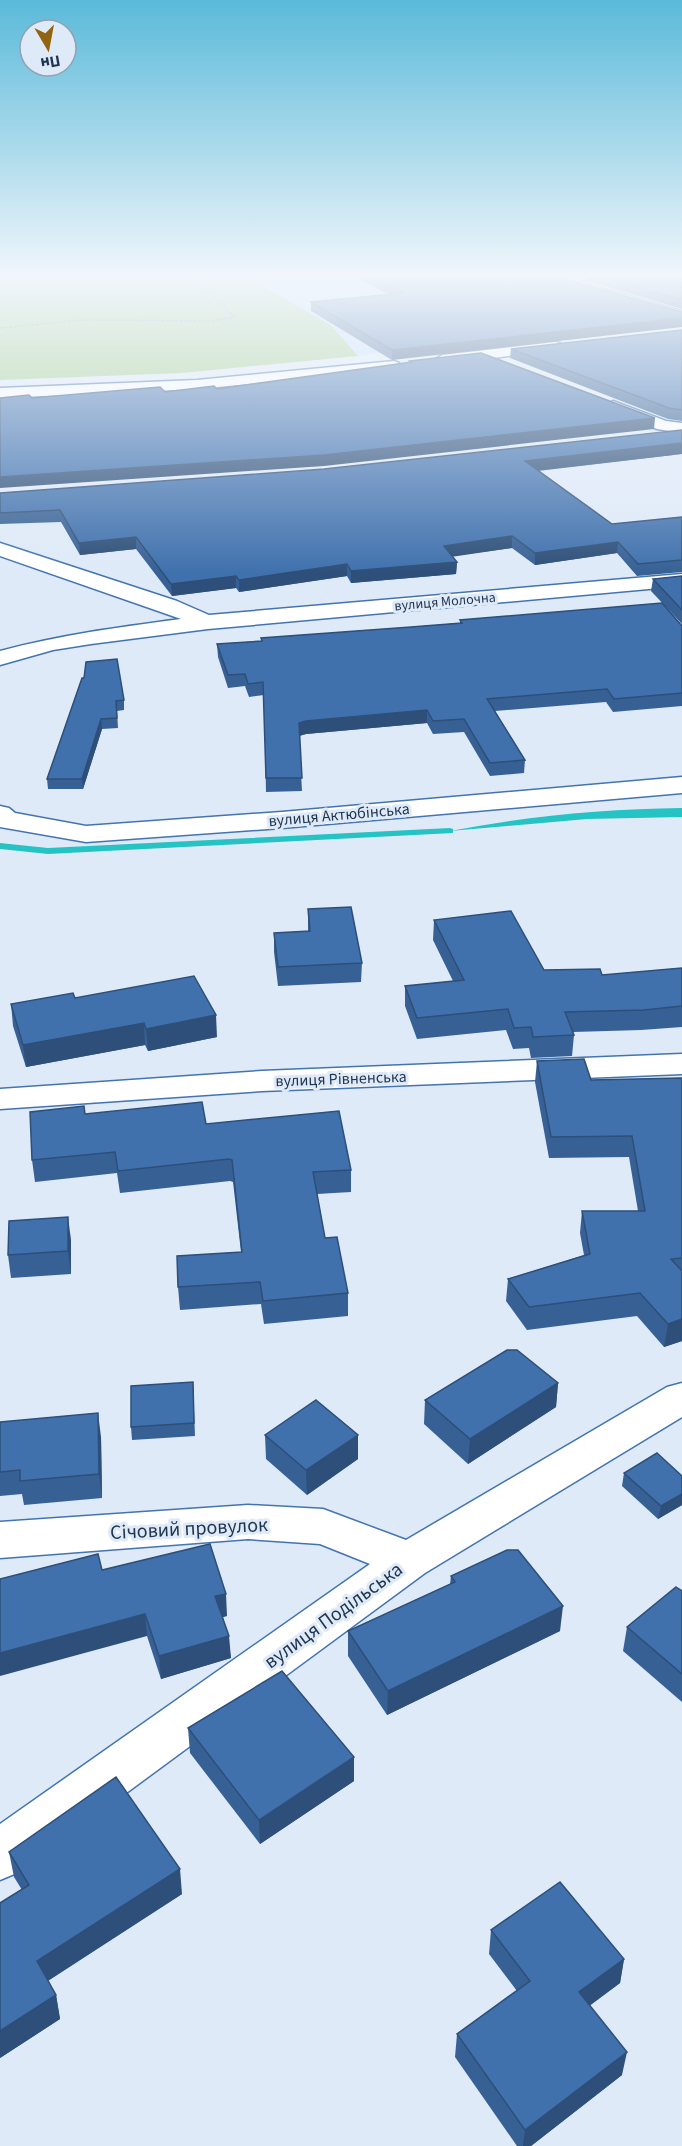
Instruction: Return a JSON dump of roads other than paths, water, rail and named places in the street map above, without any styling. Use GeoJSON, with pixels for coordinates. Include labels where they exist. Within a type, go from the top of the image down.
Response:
{"type":"FeatureCollection","features":[{"type":"Feature","properties":{"kind":"street"},"geometry":{"type":"LineString","coordinates":[[0,393],[91,391],[230,383],[324,373]]}},
{"type":"Feature","properties":{"kind":"street"},"geometry":{"type":"LineString","coordinates":[[599,400],[663,425],[682,428]]}},
{"type":"Feature","properties":{"kind":"street"},"geometry":{"type":"LineString","coordinates":[[646,437],[682,433]]}},
{"type":"Feature","properties":{"kind":"street","name":"вулиця Молочна"},"geometry":{"type":"LineString","coordinates":[[0,549],[169,606],[208,622]]}},
{"type":"Feature","properties":{"kind":"street","name":"вулиця Молочна"},"geometry":{"type":"LineString","coordinates":[[0,658],[51,644],[91,637],[208,622],[682,580]]}},
{"type":"Feature","properties":{"kind":"street","name":"вулиця Актюбінська"},"geometry":{"type":"LineString","coordinates":[[0,814],[6,820],[86,834],[282,820],[682,785]]}},
{"type":"Feature","properties":{"kind":"street","name":"вулиця Рівненська"},"geometry":{"type":"LineString","coordinates":[[0,1099],[262,1081],[682,1064]]}},
{"type":"Feature","properties":{"kind":"street","name":"вулиця Подільська"},"geometry":{"type":"LineString","coordinates":[[0,1855],[409,1560],[682,1398]]}},
{"type":"Feature","properties":{"kind":"street","name":"Січовий провулок"},"geometry":{"type":"LineString","coordinates":[[0,1540],[248,1522],[323,1527],[409,1560]]}},
{"type":"Feature","properties":{"kind":"waterway"},"geometry":{"type":"LineString","coordinates":[[0,846],[48,851],[450,831]]}}]}
